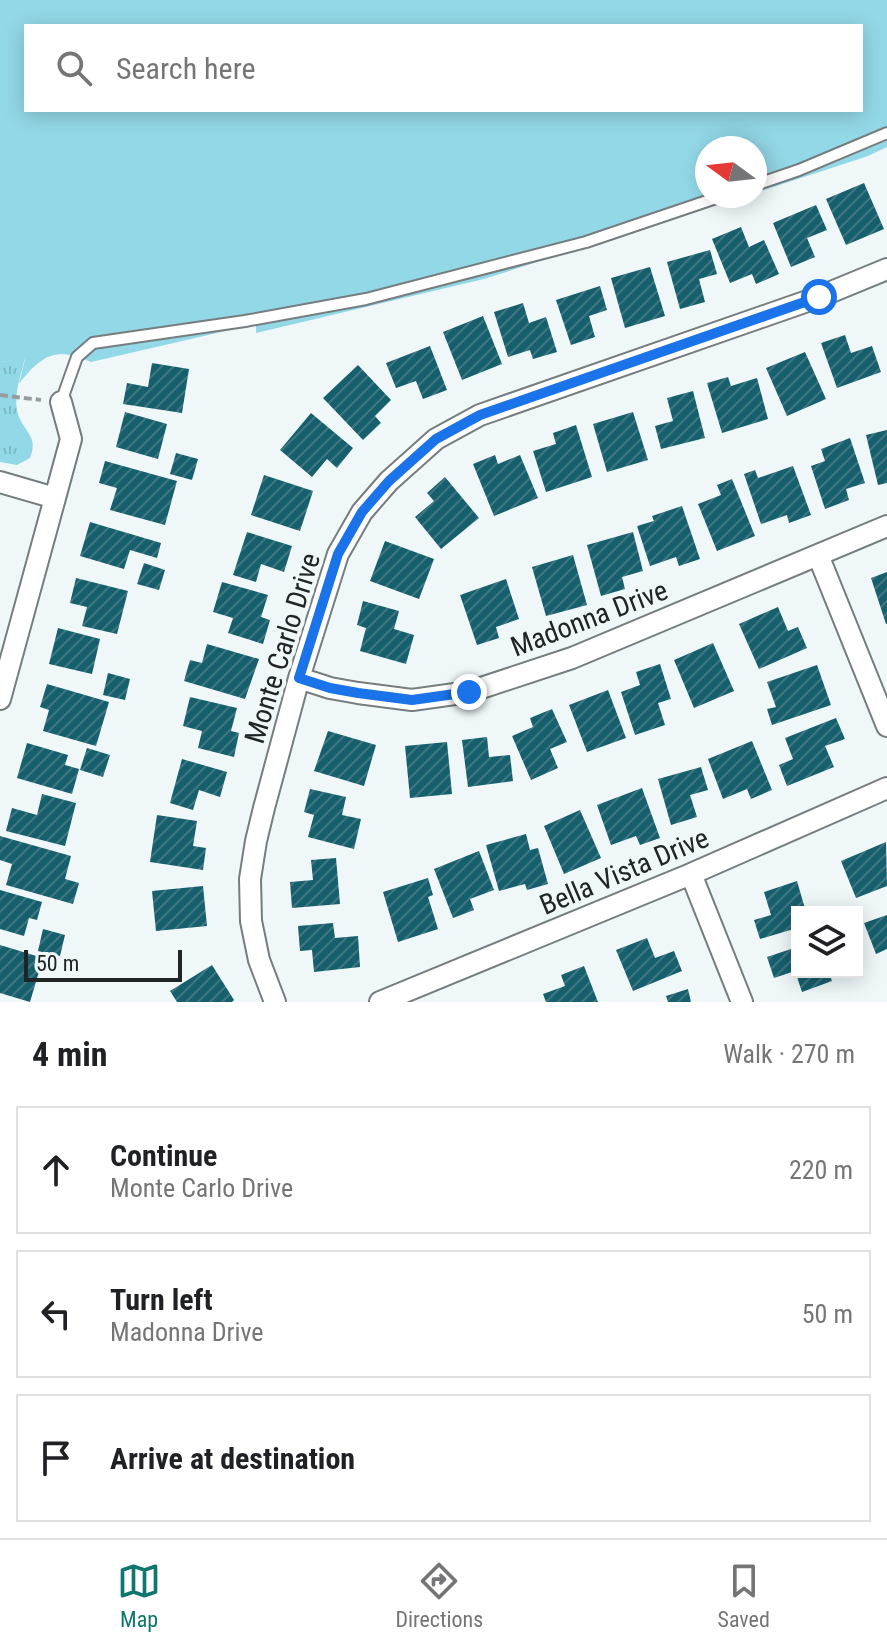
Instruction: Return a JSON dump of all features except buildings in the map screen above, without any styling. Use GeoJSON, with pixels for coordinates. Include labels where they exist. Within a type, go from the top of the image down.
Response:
{"type":"FeatureCollection","features":[{"type":"Feature","properties":{"kind":"street","name":"Monte Carlo Drive"},"geometry":{"type":"LineString","coordinates":[[275,1002],[259,960],[251,921],[250,879],[256,841],[299,678],[338,554],[362,512],[436,439],[480,415],[819,297],[887,269]]}},
{"type":"Feature","properties":{"kind":"street"},"geometry":{"type":"LineString","coordinates":[[0,699],[71,439],[61,402]]}},
{"type":"Feature","properties":{"kind":"street"},"geometry":{"type":"LineString","coordinates":[[0,482],[55,498]]}},
{"type":"Feature","properties":{"kind":"street","name":"Madonna Drive"},"geometry":{"type":"LineString","coordinates":[[299,678],[330,688],[412,700],[469,692],[572,658],[887,526]]}},
{"type":"Feature","properties":{"kind":"street"},"geometry":{"type":"LineString","coordinates":[[818,555],[887,726]]}},
{"type":"Feature","properties":{"kind":"street","name":"Bella Vista Drive"},"geometry":{"type":"LineString","coordinates":[[380,1002],[691,874],[887,788]]}},
{"type":"Feature","properties":{"kind":"street"},"geometry":{"type":"LineString","coordinates":[[691,874],[742,1002]]}},
{"type":"Feature","properties":{"kind":"lane"},"geometry":{"type":"LineString","coordinates":[[767,181],[887,133]]}},
{"type":"Feature","properties":{"kind":"lane"},"geometry":{"type":"LineString","coordinates":[[61,402],[77,357],[93,343],[245,321],[366,299],[586,242],[695,205]]}},
{"type":"Feature","properties":{"kind":"path"},"geometry":{"type":"LineString","coordinates":[[0,395],[61,402]]}},
{"type":"Feature","properties":{"kind":"green space"},"geometry":{"type":"Polygon","coordinates":[[[0,0],[887,0],[887,147],[868,156],[767,189],[767,136],[695,136],[695,208],[707,208],[484,279],[256,333],[256,324],[91,362],[68,355],[50,356],[35,366],[19,384],[25,359],[0,362],[0,0]]]}},
{"type":"Feature","properties":{"kind":"green space"},"geometry":{"type":"Polygon","coordinates":[[[25,358],[16,404],[33,444],[30,458],[17,465],[0,462],[0,362],[25,358]]]}},
{"type":"Feature","properties":{"kind":"route"},"geometry":{"type":"LineString","coordinates":[[469,692],[412,700],[330,688],[299,678],[338,554],[362,512],[389,481],[436,439],[480,415],[819,297]]}}]}
